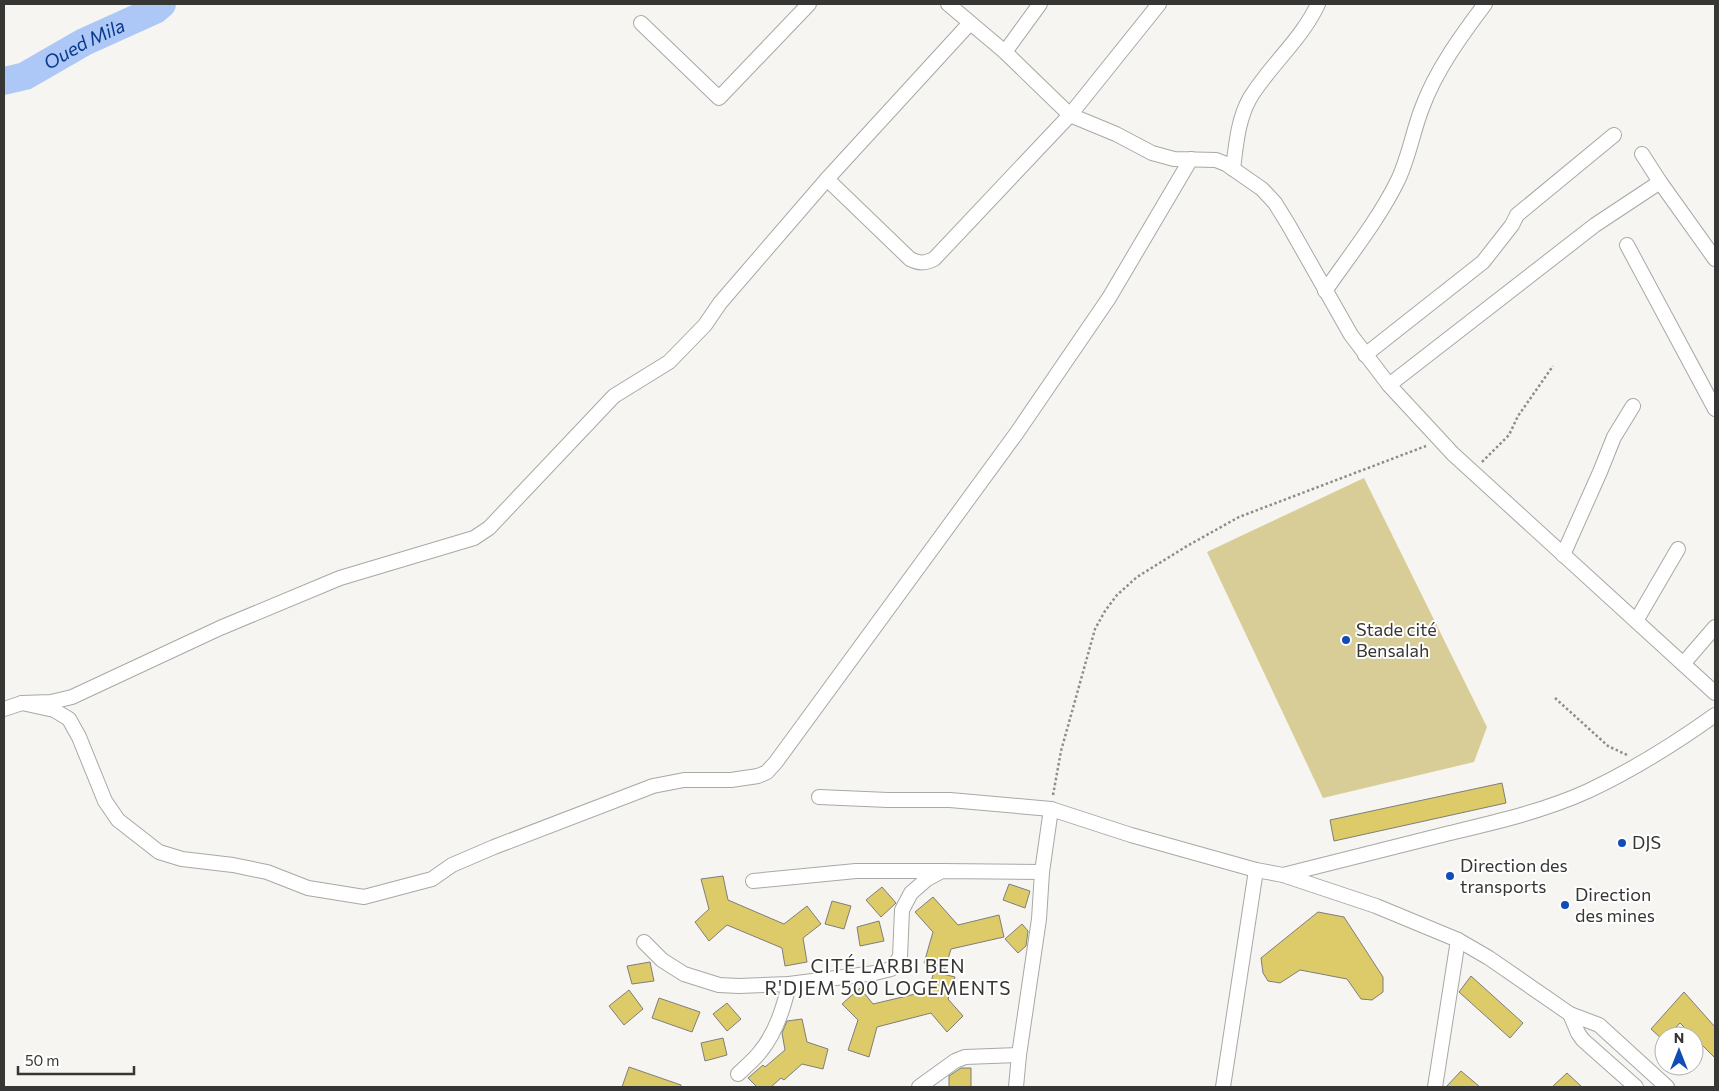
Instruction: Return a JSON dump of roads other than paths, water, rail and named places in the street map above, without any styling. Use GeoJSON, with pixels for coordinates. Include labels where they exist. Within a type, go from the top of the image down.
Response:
{"type":"FeatureCollection","features":[{"type":"Feature","properties":{"kind":"street"},"geometry":{"type":"LineString","coordinates":[[641,23],[719,98],[809,4]]}},
{"type":"Feature","properties":{"kind":"street"},"geometry":{"type":"LineString","coordinates":[[948,4],[1005,52],[1070,115],[1116,134],[1152,153],[1174,159],[1216,160],[1226,164],[1262,189],[1275,203],[1351,335],[1365,355],[1439,441],[1715,693]]}},
{"type":"Feature","properties":{"kind":"street"},"geometry":{"type":"LineString","coordinates":[[1005,52],[1040,4]]}},
{"type":"Feature","properties":{"kind":"street"},"geometry":{"type":"LineString","coordinates":[[827,179],[910,259],[917,263],[924,263],[934,259],[1070,115],[1159,4]]}},
{"type":"Feature","properties":{"kind":"street"},"geometry":{"type":"LineString","coordinates":[[1233,169],[1236,139],[1241,119],[1250,98],[1304,29],[1318,4]]}},
{"type":"Feature","properties":{"kind":"street"},"geometry":{"type":"LineString","coordinates":[[1325,291],[1385,205],[1408,157],[1422,108],[1431,86],[1446,59],[1485,4]]}},
{"type":"Feature","properties":{"kind":"street"},"geometry":{"type":"LineString","coordinates":[[4,709],[22,703],[51,702],[72,697],[220,628],[340,578],[378,565],[474,538],[489,528],[614,396],[669,362],[685,346],[705,325],[720,303],[827,179],[970,23]]}},
{"type":"Feature","properties":{"kind":"street"},"geometry":{"type":"LineString","coordinates":[[1365,355],[1483,262],[1517,216],[1614,135]]}},
{"type":"Feature","properties":{"kind":"street"},"geometry":{"type":"LineString","coordinates":[[1642,154],[1715,259]]}},
{"type":"Feature","properties":{"kind":"street"},"geometry":{"type":"LineString","coordinates":[[22,703],[54,710],[69,719],[79,737],[105,801],[118,820],[159,852],[182,859],[233,865],[267,872],[308,888],[364,897],[432,879],[452,865],[494,847],[653,786],[684,780],[731,780],[758,776],[767,772],[1016,434],[1110,298],[1190,159]]}},
{"type":"Feature","properties":{"kind":"street"},"geometry":{"type":"LineString","coordinates":[[1389,385],[1595,224],[1660,182]]}},
{"type":"Feature","properties":{"kind":"street"},"geometry":{"type":"LineString","coordinates":[[1627,245],[1715,409]]}},
{"type":"Feature","properties":{"kind":"street"},"geometry":{"type":"LineString","coordinates":[[1563,555],[1614,437],[1633,406]]}},
{"type":"Feature","properties":{"kind":"street"},"geometry":{"type":"LineString","coordinates":[[1636,621],[1678,549]]}},
{"type":"Feature","properties":{"kind":"street"},"geometry":{"type":"LineString","coordinates":[[1683,664],[1715,627]]}},
{"type":"Feature","properties":{"kind":"street"},"geometry":{"type":"LineString","coordinates":[[1283,875],[1546,808],[1587,792],[1644,763],[1715,715]]}},
{"type":"Feature","properties":{"kind":"street"},"geometry":{"type":"LineString","coordinates":[[820,797],[950,800],[1051,809],[1131,835],[1256,870],[1283,875],[1376,906],[1458,940],[1503,966],[1570,1014],[1599,1025],[1667,1087]]}},
{"type":"Feature","properties":{"kind":"street"},"geometry":{"type":"LineString","coordinates":[[1016,1087],[1039,919],[1042,872],[1051,809]]}},
{"type":"Feature","properties":{"kind":"street"},"geometry":{"type":"LineString","coordinates":[[1223,1087],[1256,870]]}},
{"type":"Feature","properties":{"kind":"street"},"geometry":{"type":"LineString","coordinates":[[754,881],[856,871],[1042,872]]}},
{"type":"Feature","properties":{"kind":"street"},"geometry":{"type":"LineString","coordinates":[[644,942],[662,960],[684,974],[698,980],[719,985],[789,984],[875,973],[890,969],[900,957],[902,910],[911,893],[927,879],[942,871]]}},
{"type":"Feature","properties":{"kind":"street"},"geometry":{"type":"LineString","coordinates":[[1435,1087],[1458,940]]}},
{"type":"Feature","properties":{"kind":"street"},"geometry":{"type":"LineString","coordinates":[[738,1074],[761,1052],[785,1004],[789,984]]}},
{"type":"Feature","properties":{"kind":"street"},"geometry":{"type":"LineString","coordinates":[[1570,1014],[1583,1040],[1636,1087]]}},
{"type":"Feature","properties":{"kind":"street"},"geometry":{"type":"LineString","coordinates":[[919,1087],[955,1061],[965,1057],[1019,1055]]}},
{"type":"Feature","properties":{"kind":"waterway","name":"Oued Mila"},"geometry":{"type":"LineString","coordinates":[[4,81],[25,76],[84,42],[155,10],[162,4]]}},
{"type":"Feature","properties":{"kind":"place","name":"Stade cité Bensalah"},"geometry":{"type":"Point","coordinates":[1346,640]}},
{"type":"Feature","properties":{"kind":"place","name":"DJS"},"geometry":{"type":"Point","coordinates":[1622,843]}},
{"type":"Feature","properties":{"kind":"place","name":"Direction des transports"},"geometry":{"type":"Point","coordinates":[1450,876]}},
{"type":"Feature","properties":{"kind":"place","name":"Direction des mines"},"geometry":{"type":"Point","coordinates":[1565,905]}},
{"type":"Feature","properties":{"kind":"district","name":"CITÉ LARBI BEN R'DJEM 500 LOGEMENTS"},"geometry":{"type":"Point","coordinates":[888,977]}}]}
